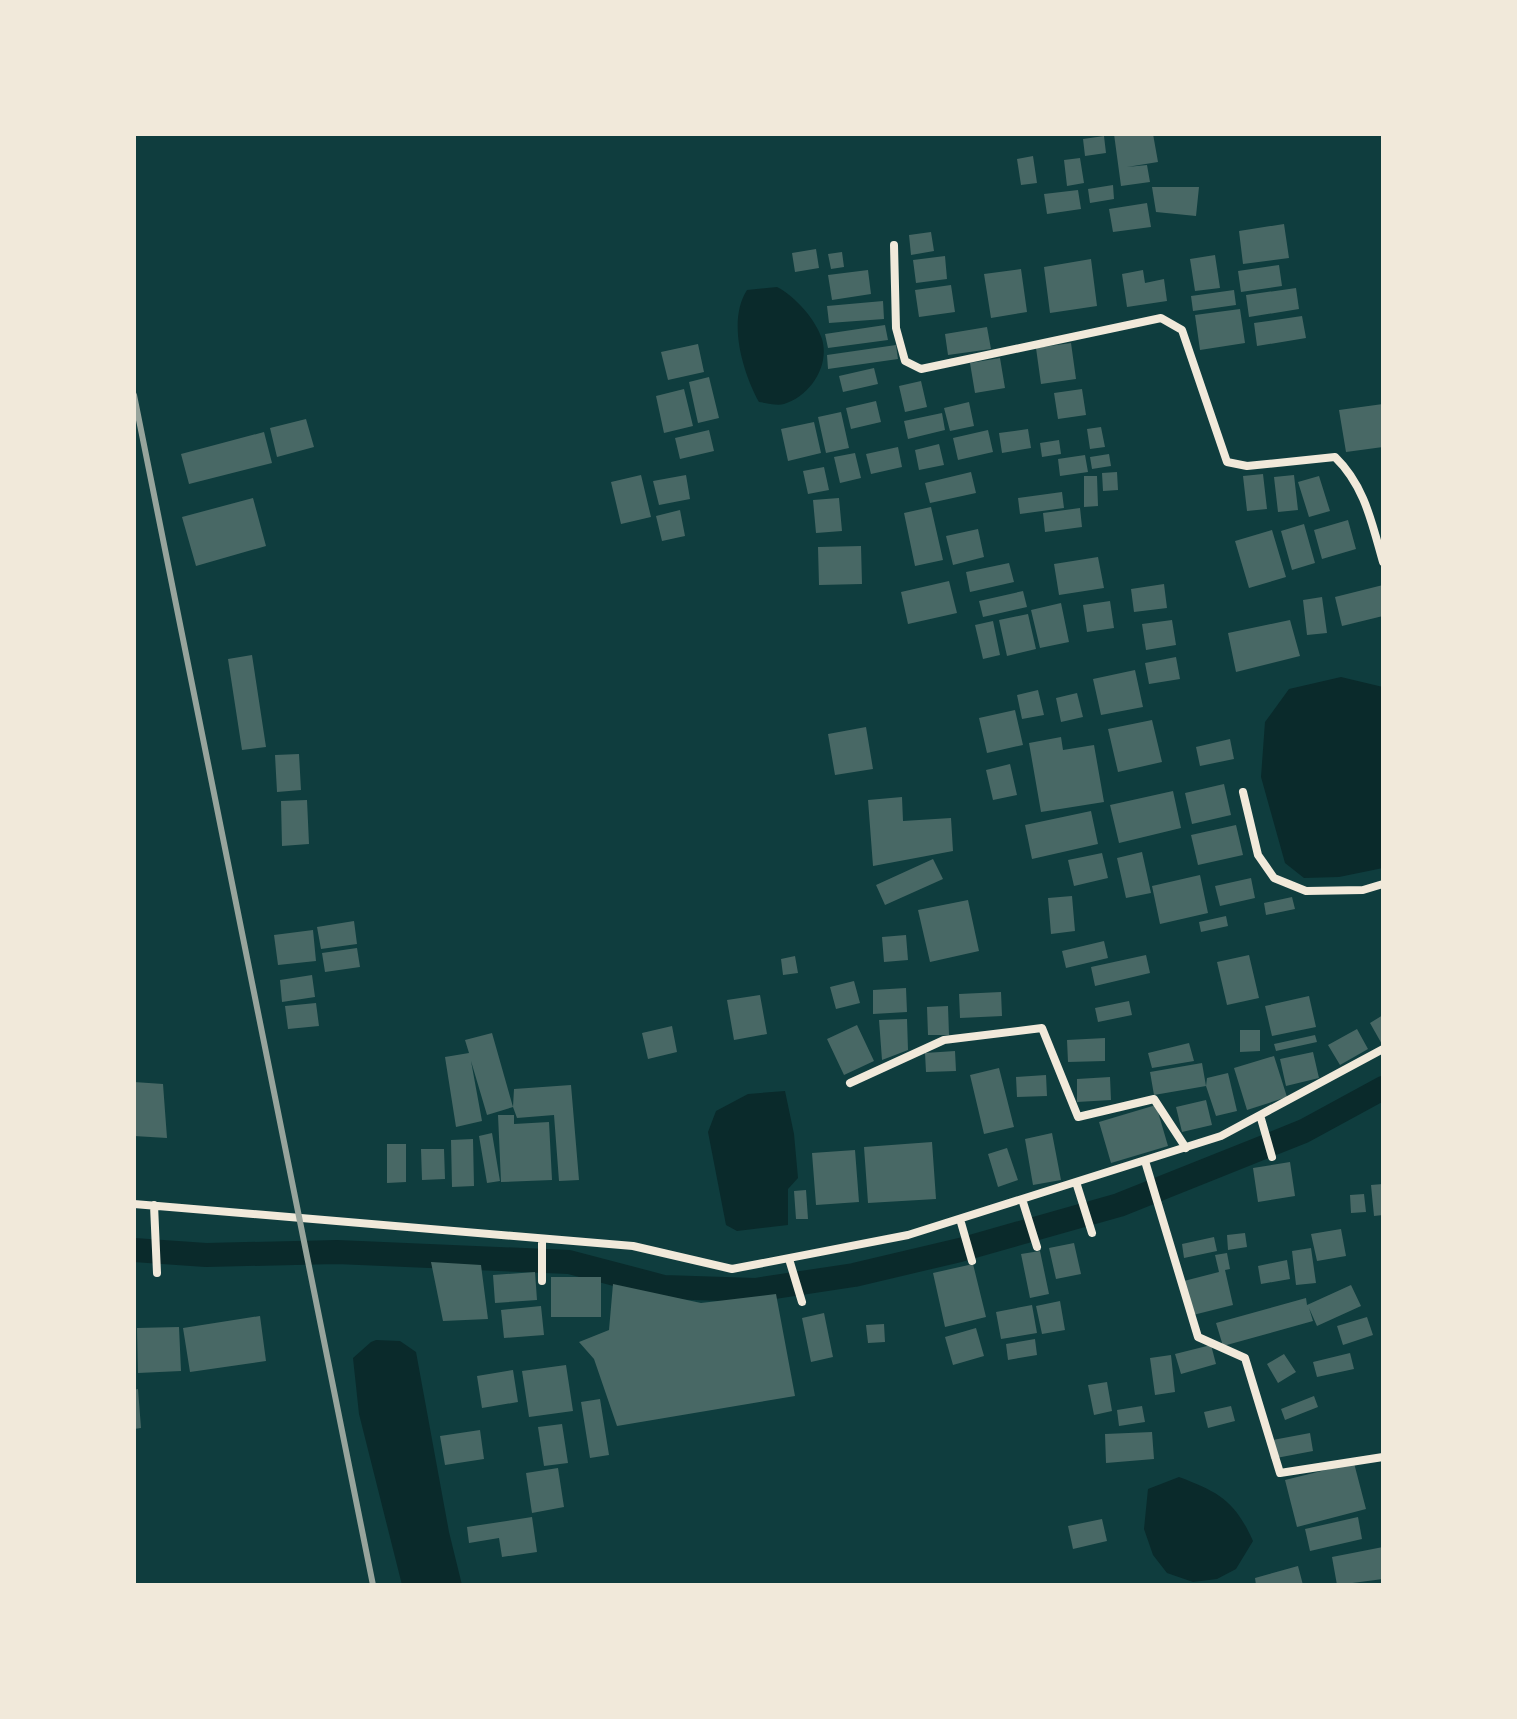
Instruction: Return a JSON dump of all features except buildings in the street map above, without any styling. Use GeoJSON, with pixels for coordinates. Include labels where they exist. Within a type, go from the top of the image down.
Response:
{"type":"FeatureCollection","features":[{"type":"Feature","properties":{"kind":"street"},"geometry":{"type":"LineString","coordinates":[[894,245],[896,328],[905,361],[921,369],[1161,318],[1182,330],[1227,462],[1247,466],[1335,457],[1348,470],[1365,498],[1383,562]]}},
{"type":"Feature","properties":{"kind":"street"},"geometry":{"type":"LineString","coordinates":[[1243,792],[1258,855],[1274,878],[1306,891],[1363,890],[1383,884]]}},
{"type":"Feature","properties":{"kind":"street"},"geometry":{"type":"LineString","coordinates":[[850,1083],[944,1040],[1042,1028],[1078,1117],[1154,1099],[1186,1148]]}},
{"type":"Feature","properties":{"kind":"street"},"geometry":{"type":"LineString","coordinates":[[134,1204],[633,1246],[732,1269],[908,1235],[1024,1204],[1076,1182],[1221,1136],[1383,1049]]}},
{"type":"Feature","properties":{"kind":"street"},"geometry":{"type":"LineString","coordinates":[[1260,1116],[1272,1157]]}},
{"type":"Feature","properties":{"kind":"street"},"geometry":{"type":"LineString","coordinates":[[1145,1161],[1198,1337],[1245,1358],[1280,1473],[1383,1457]]}},
{"type":"Feature","properties":{"kind":"street"},"geometry":{"type":"LineString","coordinates":[[1076,1182],[1092,1233]]}},
{"type":"Feature","properties":{"kind":"street"},"geometry":{"type":"LineString","coordinates":[[1024,1204],[1037,1247]]}},
{"type":"Feature","properties":{"kind":"street"},"geometry":{"type":"LineString","coordinates":[[154,1205],[157,1273]]}},
{"type":"Feature","properties":{"kind":"street"},"geometry":{"type":"LineString","coordinates":[[961,1221],[972,1261]]}},
{"type":"Feature","properties":{"kind":"street"},"geometry":{"type":"LineString","coordinates":[[542,1239],[542,1281]]}},
{"type":"Feature","properties":{"kind":"street"},"geometry":{"type":"LineString","coordinates":[[790,1260],[802,1302]]}},
{"type":"Feature","properties":{"kind":"water"},"geometry":{"type":"Polygon","coordinates":[[[777,287],[798,302],[810,317],[824,349],[820,369],[810,387],[793,400],[778,405],[759,402],[743,362],[738,331],[738,316],[747,290],[777,287]]]}},
{"type":"Feature","properties":{"kind":"water"},"geometry":{"type":"Polygon","coordinates":[[[1341,677],[1383,687],[1383,868],[1339,877],[1304,878],[1285,863],[1261,777],[1265,722],[1289,689],[1341,677]]]}},
{"type":"Feature","properties":{"kind":"water"},"geometry":{"type":"Polygon","coordinates":[[[785,1091],[794,1134],[798,1178],[788,1189],[788,1225],[737,1231],[726,1225],[708,1132],[716,1111],[748,1094],[785,1091]]]}},
{"type":"Feature","properties":{"kind":"water"},"geometry":{"type":"Polygon","coordinates":[[[376,1340],[400,1341],[416,1352],[449,1532],[462,1585],[402,1585],[359,1414],[353,1358],[376,1340]]]}},
{"type":"Feature","properties":{"kind":"water"},"geometry":{"type":"Polygon","coordinates":[[[1179,1477],[1224,1500],[1239,1516],[1253,1541],[1236,1569],[1217,1579],[1193,1582],[1167,1573],[1153,1555],[1144,1529],[1148,1489],[1179,1477]]]}},
{"type":"Feature","properties":{"kind":"waterway"},"geometry":{"type":"LineString","coordinates":[[134,1250],[206,1255],[337,1252],[569,1262],[664,1287],[755,1290],[854,1275],[960,1250],[1119,1205],[1304,1131],[1383,1088]]}},
{"type":"Feature","properties":{"kind":"railway"},"geometry":{"type":"LineString","coordinates":[[134,395],[373,1585]]}}]}
